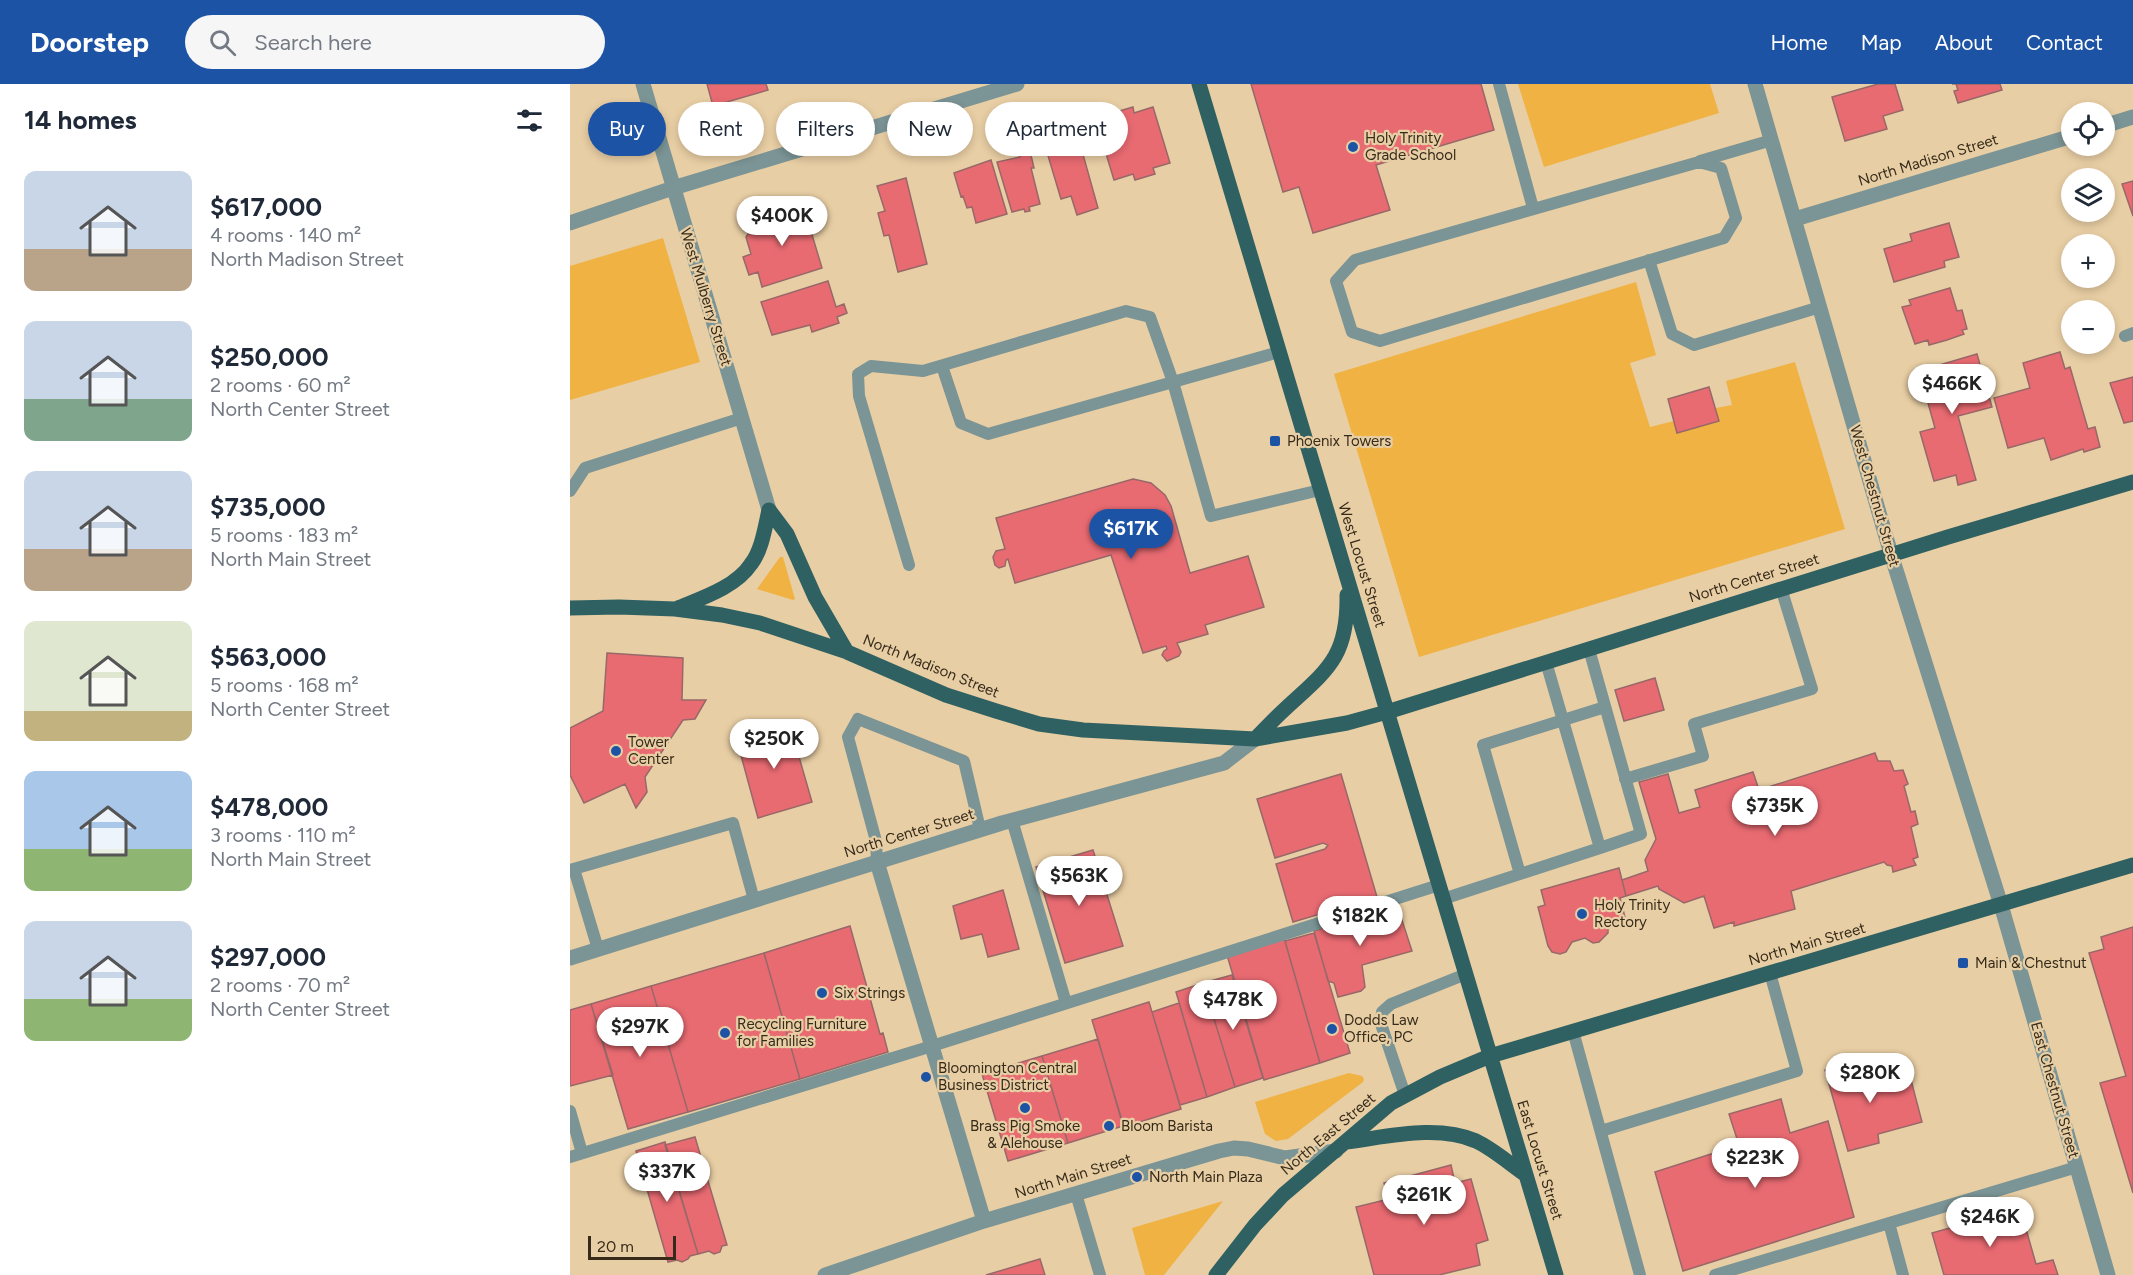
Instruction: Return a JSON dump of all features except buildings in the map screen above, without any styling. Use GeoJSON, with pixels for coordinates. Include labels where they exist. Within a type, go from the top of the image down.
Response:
{"type":"FeatureCollection","features":[{"type":"Feature","properties":{"kind":"main road","name":"West Locust Street"},"geometry":{"type":"LineString","coordinates":[[1198,84],[1490,1056]]}},
{"type":"Feature","properties":{"kind":"main road","name":"North Center Street"},"geometry":{"type":"LineString","coordinates":[[1387,712],[1891,554],[2133,482]]}},
{"type":"Feature","properties":{"kind":"main road"},"geometry":{"type":"LineString","coordinates":[[675,609],[726,586],[751,565],[760,544],[769,510]]}},
{"type":"Feature","properties":{"kind":"main road"},"geometry":{"type":"LineString","coordinates":[[769,510],[787,534],[815,597],[847,652]]}},
{"type":"Feature","properties":{"kind":"main road"},"geometry":{"type":"LineString","coordinates":[[1255,739],[1332,664],[1343,640],[1348,612],[1347,580]]}},
{"type":"Feature","properties":{"kind":"main road","name":"North Madison Street"},"geometry":{"type":"LineString","coordinates":[[570,608],[675,609],[760,623],[847,652],[946,695],[1039,724],[1083,730],[1255,739],[1347,723],[1387,712]]}},
{"type":"Feature","properties":{"kind":"main road","name":"North Main Street"},"geometry":{"type":"LineString","coordinates":[[1490,1056],[2133,865]]}},
{"type":"Feature","properties":{"kind":"main road","name":"North East Street"},"geometry":{"type":"LineString","coordinates":[[1216,1275],[1255,1225],[1283,1195],[1391,1104],[1440,1077],[1490,1056]]}},
{"type":"Feature","properties":{"kind":"main road","name":"East Locust Street"},"geometry":{"type":"LineString","coordinates":[[1490,1056],[1556,1275]]}},
{"type":"Feature","properties":{"kind":"main road"},"geometry":{"type":"LineString","coordinates":[[1341,1146],[1422,1133],[1457,1134],[1479,1143],[1526,1175]]}},
{"type":"Feature","properties":{"kind":"street","name":"West Mulberry Street"},"geometry":{"type":"LineString","coordinates":[[643,84],[769,510]]}},
{"type":"Feature","properties":{"kind":"street"},"geometry":{"type":"LineString","coordinates":[[570,223],[673,188],[1017,84]]}},
{"type":"Feature","properties":{"kind":"street","name":"West Chestnut Street"},"geometry":{"type":"LineString","coordinates":[[1755,84],[1891,554],[2001,905]]}},
{"type":"Feature","properties":{"kind":"street"},"geometry":{"type":"LineString","coordinates":[[2115,123],[2133,117]]}},
{"type":"Feature","properties":{"kind":"street","name":"North Madison Street"},"geometry":{"type":"LineString","coordinates":[[1795,219],[2061,139]]}},
{"type":"Feature","properties":{"kind":"street","name":"North Center Street"},"geometry":{"type":"LineString","coordinates":[[570,958],[980,829],[1224,763],[1255,739]]}},
{"type":"Feature","properties":{"kind":"street"},"geometry":{"type":"LineString","coordinates":[[877,862],[984,1221]]}},
{"type":"Feature","properties":{"kind":"street","name":"East Chestnut Street"},"geometry":{"type":"LineString","coordinates":[[2001,905],[2108,1275]]}},
{"type":"Feature","properties":{"kind":"street","name":"North Main Street"},"geometry":{"type":"LineString","coordinates":[[825,1275],[984,1221],[1218,1151],[1234,1148],[1248,1149],[1285,1158],[1300,1157],[1341,1146]]}},
{"type":"Feature","properties":{"kind":"lane"},"geometry":{"type":"LineString","coordinates":[[1499,84],[1533,208]]}},
{"type":"Feature","properties":{"kind":"lane"},"geometry":{"type":"LineString","coordinates":[[1699,162],[1721,168],[1736,218],[1724,238],[1380,341],[1352,332],[1336,281],[1355,260],[1772,140]]}},
{"type":"Feature","properties":{"kind":"lane"},"geometry":{"type":"LineString","coordinates":[[1649,260],[1672,334],[1694,345],[1820,307]]}},
{"type":"Feature","properties":{"kind":"lane"},"geometry":{"type":"LineString","coordinates":[[909,565],[860,396],[858,374],[871,366],[923,370],[942,366],[1126,311],[1150,317],[1173,382],[1211,516],[1320,490]]}},
{"type":"Feature","properties":{"kind":"lane"},"geometry":{"type":"LineString","coordinates":[[942,366],[961,423],[988,434],[1279,352]]}},
{"type":"Feature","properties":{"kind":"lane"},"geometry":{"type":"LineString","coordinates":[[570,491],[585,468],[742,418]]}},
{"type":"Feature","properties":{"kind":"lane"},"geometry":{"type":"LineString","coordinates":[[1625,779],[1703,756],[1694,724],[1812,689],[1781,588]]}},
{"type":"Feature","properties":{"kind":"lane"},"geometry":{"type":"LineString","coordinates":[[570,1111],[576,1155],[1066,1003],[1441,892],[1520,874],[1641,834],[1589,649]]}},
{"type":"Feature","properties":{"kind":"lane"},"geometry":{"type":"LineString","coordinates":[[1546,662],[1600,848]]}},
{"type":"Feature","properties":{"kind":"lane"},"geometry":{"type":"LineString","coordinates":[[1520,874],[1483,745],[1605,707]]}},
{"type":"Feature","properties":{"kind":"lane"},"geometry":{"type":"LineString","coordinates":[[877,862],[876,841],[848,737],[858,719],[964,761],[980,829]]}},
{"type":"Feature","properties":{"kind":"lane"},"geometry":{"type":"LineString","coordinates":[[1012,820],[1066,1003]]}},
{"type":"Feature","properties":{"kind":"lane"},"geometry":{"type":"LineString","coordinates":[[598,949],[572,869],[733,823],[754,900]]}},
{"type":"Feature","properties":{"kind":"lane"},"geometry":{"type":"LineString","coordinates":[[1601,1131],[1797,1071],[1770,973]]}},
{"type":"Feature","properties":{"kind":"lane"},"geometry":{"type":"LineString","coordinates":[[1405,1095],[1381,1024],[1382,1012],[1391,1004],[1466,974]]}},
{"type":"Feature","properties":{"kind":"lane"},"geometry":{"type":"LineString","coordinates":[[1574,1031],[1640,1275]]}},
{"type":"Feature","properties":{"kind":"lane"},"geometry":{"type":"LineString","coordinates":[[1715,1275],[2077,1167]]}},
{"type":"Feature","properties":{"kind":"lane"},"geometry":{"type":"LineString","coordinates":[[1076,1194],[1100,1275]]}},
{"type":"Feature","properties":{"kind":"lane"},"geometry":{"type":"LineString","coordinates":[[1889,1223],[1903,1275]]}},
{"type":"Feature","properties":{"kind":"shaded area"},"geometry":{"type":"Polygon","coordinates":[[[1518,84],[1710,84],[1719,113],[1544,167],[1518,84]]]}},
{"type":"Feature","properties":{"kind":"shaded area"},"geometry":{"type":"Polygon","coordinates":[[[663,238],[700,362],[570,400],[570,266],[663,238]]]}},
{"type":"Feature","properties":{"kind":"shaded area"},"geometry":{"type":"Polygon","coordinates":[[[1636,282],[1656,355],[1630,363],[1650,427],[1674,421],[1678,433],[1719,421],[1716,408],[1732,405],[1726,381],[1795,362],[1845,529],[1419,657],[1334,374],[1636,282]]]}},
{"type":"Feature","properties":{"kind":"shaded area"},"geometry":{"type":"Polygon","coordinates":[[[780,557],[783,557],[795,599],[793,600],[757,589],[780,557]]]}},
{"type":"Feature","properties":{"kind":"shaded area"},"geometry":{"type":"Polygon","coordinates":[[[1349,1073],[1362,1076],[1363,1082],[1288,1139],[1276,1141],[1265,1134],[1255,1102],[1349,1073]]]}},
{"type":"Feature","properties":{"kind":"shaded area"},"geometry":{"type":"Polygon","coordinates":[[[1223,1201],[1164,1275],[1145,1275],[1132,1228],[1223,1201]]]}},
{"type":"Feature","properties":{"kind":"place","name":"Holy Trinity Grade School"},"geometry":{"type":"Point","coordinates":[1353,147]}},
{"type":"Feature","properties":{"kind":"place","name":"Phoenix Towers"},"geometry":{"type":"Point","coordinates":[1275,441]}},
{"type":"Feature","properties":{"kind":"place","name":"Tower Center"},"geometry":{"type":"Point","coordinates":[616,751]}},
{"type":"Feature","properties":{"kind":"place","name":"Holy Trinity Rectory"},"geometry":{"type":"Point","coordinates":[1582,914]}},
{"type":"Feature","properties":{"kind":"place","name":"Main & Chestnut"},"geometry":{"type":"Point","coordinates":[1963,963]}},
{"type":"Feature","properties":{"kind":"place","name":"Six Strings"},"geometry":{"type":"Point","coordinates":[822,993]}},
{"type":"Feature","properties":{"kind":"place","name":"Dodds Law Office, PC"},"geometry":{"type":"Point","coordinates":[1332,1029]}},
{"type":"Feature","properties":{"kind":"place","name":"Recycling Furniture for Families"},"geometry":{"type":"Point","coordinates":[725,1033]}},
{"type":"Feature","properties":{"kind":"place","name":"Bloomington Central Business District"},"geometry":{"type":"Point","coordinates":[926,1077]}},
{"type":"Feature","properties":{"kind":"place","name":"Brass Pig Smoke & Alehouse"},"geometry":{"type":"Point","coordinates":[1025,1108]}},
{"type":"Feature","properties":{"kind":"place","name":"Bloom Barista"},"geometry":{"type":"Point","coordinates":[1109,1126]}},
{"type":"Feature","properties":{"kind":"place","name":"North Main Plaza"},"geometry":{"type":"Point","coordinates":[1137,1177]}}]}
